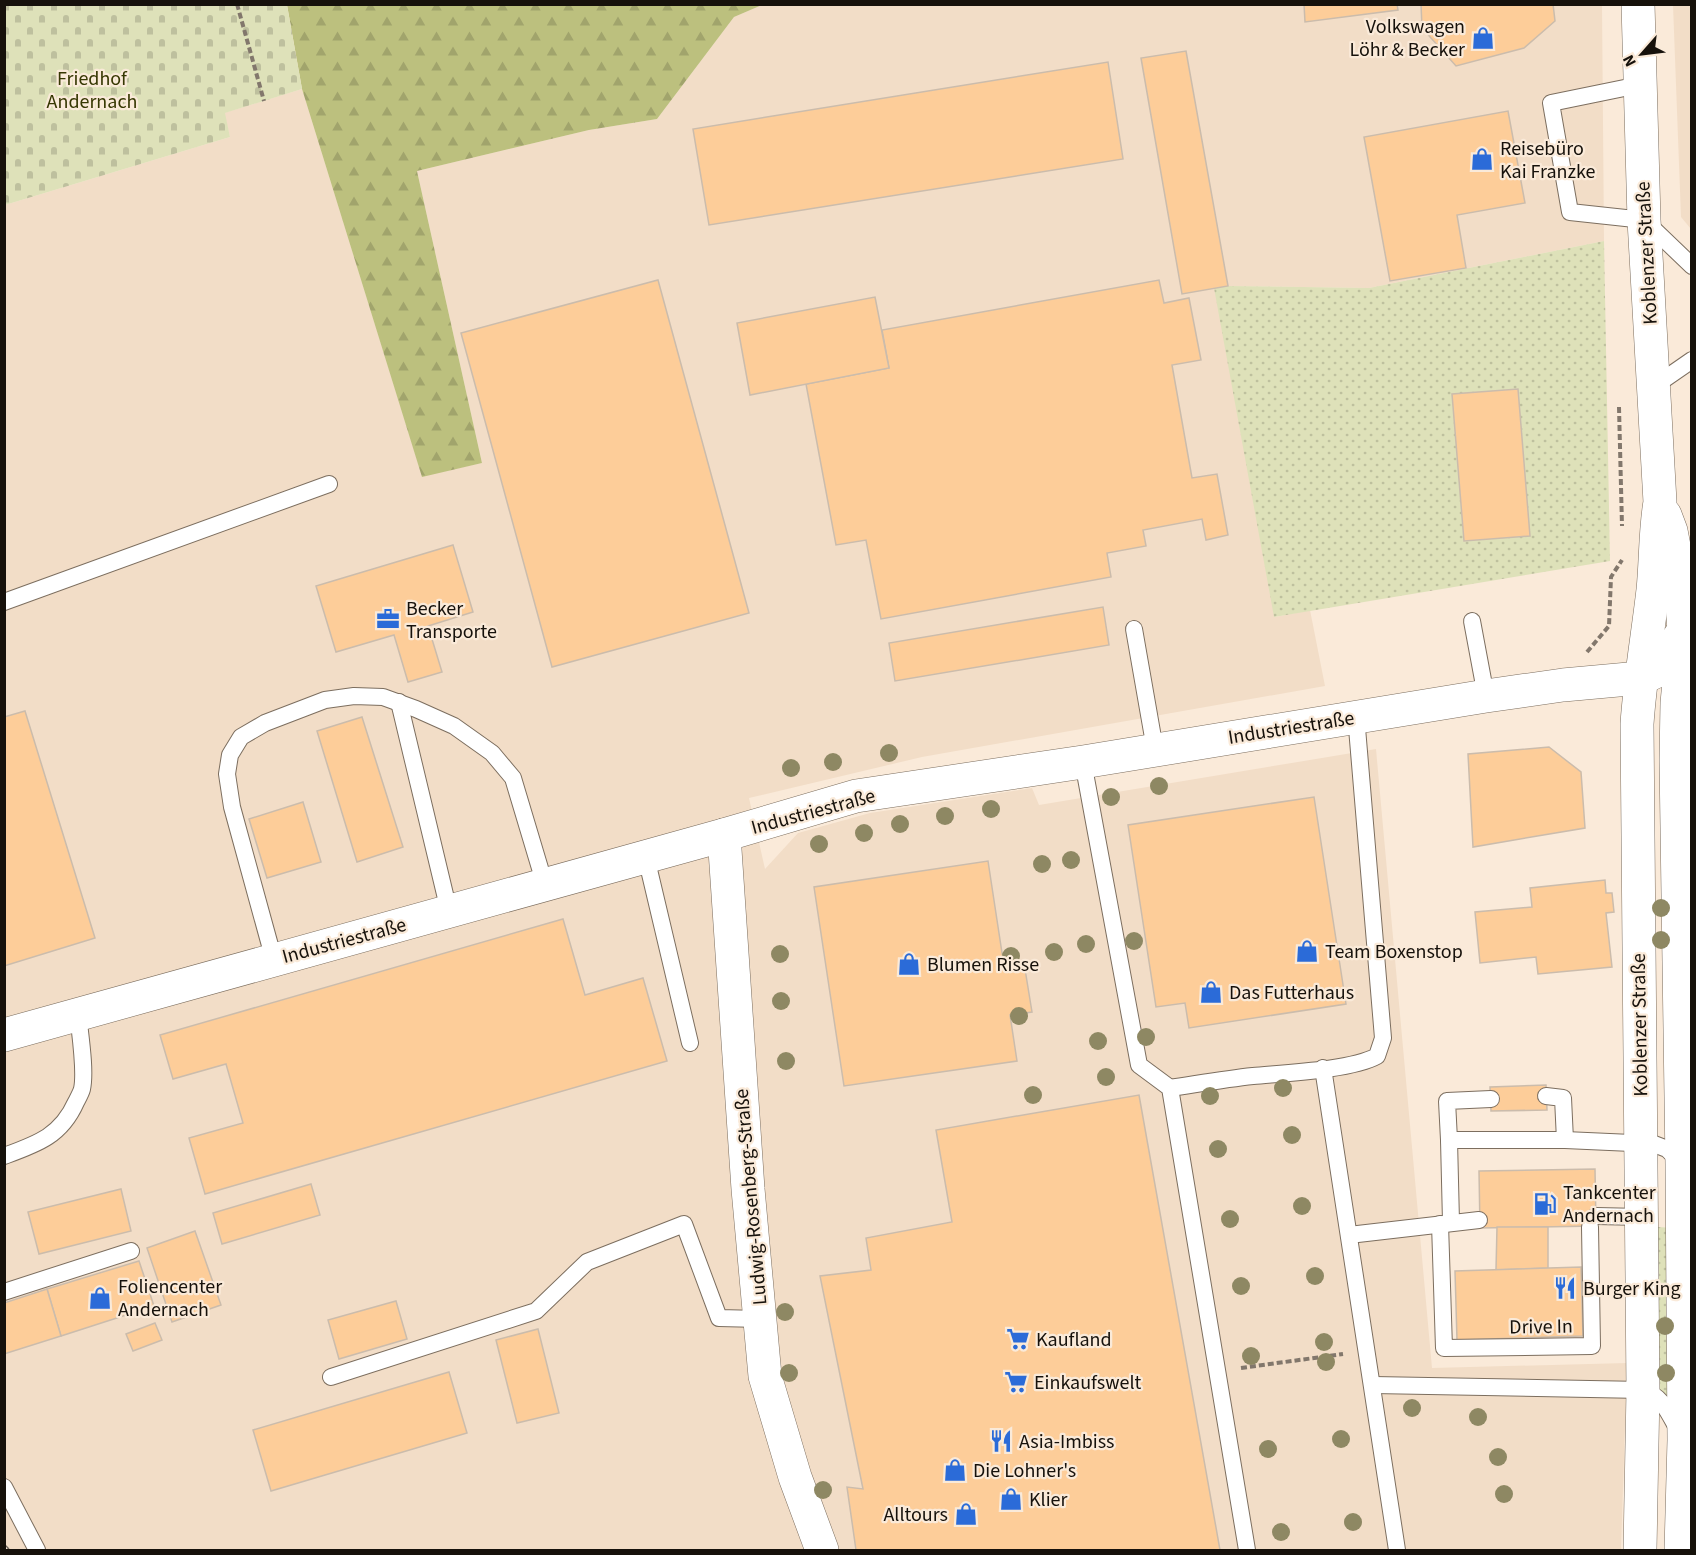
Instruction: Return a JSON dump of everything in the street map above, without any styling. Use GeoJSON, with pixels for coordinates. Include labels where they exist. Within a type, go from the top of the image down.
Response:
{"type":"FeatureCollection","features":[{"type":"Feature","properties":{"kind":"street","name":"Koblenzer Straße"},"geometry":{"type":"LineString","coordinates":[[1638,4],[1644,220],[1660,502],[1655,531],[1653,588],[1640,678],[1636,759],[1643,1390],[1640,1551]]}},
{"type":"Feature","properties":{"kind":"street","name":"Koblenzer Straße"},"geometry":{"type":"LineString","coordinates":[[1660,502],[1671,531],[1678,566],[1684,630],[1676,738],[1686,1041],[1682,1164],[1684,1440],[1681,1551]]}},
{"type":"Feature","properties":{"kind":"street"},"geometry":{"type":"LineString","coordinates":[[1640,678],[1653,673],[1684,630]]}},
{"type":"Feature","properties":{"kind":"street"},"geometry":{"type":"LineString","coordinates":[[1640,678],[1660,692],[1667,705],[1676,738]]}},
{"type":"Feature","properties":{"kind":"street","name":"Industriestraße"},"geometry":{"type":"LineString","coordinates":[[4,1035],[646,857],[856,796],[1083,762],[1486,696],[1590,682],[1640,678]]}},
{"type":"Feature","properties":{"kind":"street","name":"Ludwig-Rosenberg-Straße"},"geometry":{"type":"LineString","coordinates":[[724,835],[747,1177],[765,1376],[795,1477],[822,1551]]}},
{"type":"Feature","properties":{"kind":"lane"},"geometry":{"type":"LineString","coordinates":[[1639,85],[1551,103],[1570,212],[1644,220],[1692,266]]}},
{"type":"Feature","properties":{"kind":"lane"},"geometry":{"type":"LineString","coordinates":[[1652,387],[1692,360]]}},
{"type":"Feature","properties":{"kind":"lane"},"geometry":{"type":"LineString","coordinates":[[4,602],[329,484]]}},
{"type":"Feature","properties":{"kind":"lane"},"geometry":{"type":"LineString","coordinates":[[1472,621],[1486,696]]}},
{"type":"Feature","properties":{"kind":"lane"},"geometry":{"type":"LineString","coordinates":[[1134,629],[1155,749]]}},
{"type":"Feature","properties":{"kind":"lane"},"geometry":{"type":"LineString","coordinates":[[274,960],[231,807],[227,774],[230,755],[241,737],[266,723],[325,700],[354,696],[383,697],[399,702],[454,726],[492,753],[513,778],[545,885]]}},
{"type":"Feature","properties":{"kind":"lane"},"geometry":{"type":"LineString","coordinates":[[399,702],[449,911]]}},
{"type":"Feature","properties":{"kind":"lane"},"geometry":{"type":"LineString","coordinates":[[1170,1088],[1323,1068],[1368,1061],[1377,1056],[1383,1038],[1356,717]]}},
{"type":"Feature","properties":{"kind":"lane"},"geometry":{"type":"LineString","coordinates":[[1083,762],[1139,1065],[1170,1088],[1247,1551]]}},
{"type":"Feature","properties":{"kind":"lane"},"geometry":{"type":"LineString","coordinates":[[646,857],[690,1043]]}},
{"type":"Feature","properties":{"kind":"lane"},"geometry":{"type":"LineString","coordinates":[[4,1156],[38,1144],[59,1129],[72,1111],[82,1089],[82,1054],[78,1014]]}},
{"type":"Feature","properties":{"kind":"lane"},"geometry":{"type":"LineString","coordinates":[[1640,1036],[1686,1041]]}},
{"type":"Feature","properties":{"kind":"lane"},"geometry":{"type":"LineString","coordinates":[[1323,1068],[1397,1551]]}},
{"type":"Feature","properties":{"kind":"lane"},"geometry":{"type":"LineString","coordinates":[[1555,1097],[1565,1140]]}},
{"type":"Feature","properties":{"kind":"lane"},"geometry":{"type":"LineString","coordinates":[[1445,1223],[1449,1140],[1447,1101],[1491,1099]]}},
{"type":"Feature","properties":{"kind":"lane"},"geometry":{"type":"LineString","coordinates":[[1449,1140],[1565,1140],[1654,1144],[1667,1149],[1682,1164]]}},
{"type":"Feature","properties":{"kind":"lane","name":"Drive In"},"geometry":{"type":"LineString","coordinates":[[1445,1223],[1444,1348],[1592,1346],[1593,1221],[1642,1217]]}},
{"type":"Feature","properties":{"kind":"lane"},"geometry":{"type":"LineString","coordinates":[[1348,1235],[1479,1220]]}},
{"type":"Feature","properties":{"kind":"lane"},"geometry":{"type":"LineString","coordinates":[[331,1377],[536,1311],[587,1262],[684,1224],[719,1318],[760,1319]]}},
{"type":"Feature","properties":{"kind":"lane"},"geometry":{"type":"LineString","coordinates":[[4,1292],[131,1251]]}},
{"type":"Feature","properties":{"kind":"lane"},"geometry":{"type":"LineString","coordinates":[[1373,1385],[1643,1390],[1654,1394],[1665,1405],[1684,1440]]}},
{"type":"Feature","properties":{"kind":"lane"},"geometry":{"type":"LineString","coordinates":[[4,1487],[37,1551]]}},
{"type":"Feature","properties":{"kind":"path"},"geometry":{"type":"LineString","coordinates":[[237,4],[264,101]]}},
{"type":"Feature","properties":{"kind":"path"},"geometry":{"type":"LineString","coordinates":[[1619,396],[1622,535]]}},
{"type":"Feature","properties":{"kind":"path"},"geometry":{"type":"LineString","coordinates":[[1590,682],[1587,649],[1609,626],[1611,578],[1623,558]]}},
{"type":"Feature","properties":{"kind":"path"},"geometry":{"type":"LineString","coordinates":[[1216,1372],[1367,1351]]}},
{"type":"Feature","properties":{"kind":"shaded area"},"geometry":{"type":"Polygon","coordinates":[[[762,5],[1602,5],[1604,241],[1369,288],[1228,286],[1275,617],[1310,610],[1325,686],[922,757],[749,798],[765,869],[798,833],[870,813],[1032,788],[1039,805],[1376,749],[1432,1368],[1627,1363],[1621,1550],[5,1550],[5,205],[230,137],[224,113],[302,89],[422,476],[482,463],[417,171],[589,130],[657,119],[734,17],[762,5]]]}},
{"type":"Feature","properties":{"kind":"shaded area"},"geometry":{"type":"Polygon","coordinates":[[[1673,5],[1691,5],[1691,229],[1681,217],[1673,5]]]}},
{"type":"Feature","properties":{"kind":"green space","name":"Friedhof Andernach"},"geometry":{"type":"Polygon","coordinates":[[[5,4],[287,5],[302,89],[225,113],[230,137],[5,205],[5,4]]]}},
{"type":"Feature","properties":{"kind":"green space"},"geometry":{"type":"Polygon","coordinates":[[[287,5],[762,5],[734,17],[657,119],[589,130],[417,171],[482,463],[422,477],[302,89],[287,5]]]}},
{"type":"Feature","properties":{"kind":"green space"},"geometry":{"type":"Polygon","coordinates":[[[1604,241],[1610,561],[1274,617],[1214,288],[1228,286],[1369,288],[1604,241]]]}},
{"type":"Feature","properties":{"kind":"green space"},"geometry":{"type":"Polygon","coordinates":[[[1658,1227],[1673,1228],[1672,1409],[1657,1388],[1658,1227]]]}},
{"type":"Feature","properties":{"kind":"building"},"geometry":{"type":"Polygon","coordinates":[[[1304,4],[1397,4],[1398,10],[1305,22],[1304,4]]]}},
{"type":"Feature","properties":{"kind":"building","name":"Volkswagen Löhr & Becker"},"geometry":{"type":"Polygon","coordinates":[[[1421,4],[1553,4],[1555,21],[1524,48],[1456,66],[1422,28],[1421,4]]]}},
{"type":"Feature","properties":{"kind":"building"},"geometry":{"type":"Polygon","coordinates":[[[1186,51],[1228,286],[1182,294],[1141,58],[1186,51]]]}},
{"type":"Feature","properties":{"kind":"building"},"geometry":{"type":"Polygon","coordinates":[[[1108,62],[1123,159],[709,225],[693,129],[1108,62]]]}},
{"type":"Feature","properties":{"kind":"building"},"geometry":{"type":"Polygon","coordinates":[[[1508,111],[1525,203],[1457,215],[1466,268],[1390,281],[1364,137],[1508,111]]]}},
{"type":"Feature","properties":{"kind":"building"},"geometry":{"type":"Polygon","coordinates":[[[658,280],[749,613],[552,667],[461,333],[658,280]]]}},
{"type":"Feature","properties":{"kind":"building"},"geometry":{"type":"Polygon","coordinates":[[[1159,280],[1164,303],[1189,298],[1201,360],[1172,365],[1192,478],[1217,474],[1228,535],[1206,540],[1202,519],[1143,530],[1146,546],[1107,553],[1111,577],[881,619],[866,540],[836,545],[806,384],[889,368],[882,330],[1159,280]]]}},
{"type":"Feature","properties":{"kind":"building"},"geometry":{"type":"Polygon","coordinates":[[[875,297],[889,368],[750,395],[737,323],[875,297]]]}},
{"type":"Feature","properties":{"kind":"building"},"geometry":{"type":"Polygon","coordinates":[[[1518,389],[1530,536],[1464,541],[1452,394],[1518,389]]]}},
{"type":"Feature","properties":{"kind":"building","name":"Becker Transporte"},"geometry":{"type":"Polygon","coordinates":[[[453,545],[473,612],[428,626],[442,672],[408,682],[394,635],[336,652],[316,586],[453,545]]]}},
{"type":"Feature","properties":{"kind":"building"},"geometry":{"type":"Polygon","coordinates":[[[1103,607],[1109,645],[895,681],[889,643],[1103,607]]]}},
{"type":"Feature","properties":{"kind":"building"},"geometry":{"type":"Polygon","coordinates":[[[25,711],[95,938],[4,966],[4,717],[25,711]]]}},
{"type":"Feature","properties":{"kind":"building"},"geometry":{"type":"Polygon","coordinates":[[[362,717],[403,847],[357,862],[317,731],[362,717]]]}},
{"type":"Feature","properties":{"kind":"building"},"geometry":{"type":"Polygon","coordinates":[[[1549,747],[1581,772],[1585,828],[1473,847],[1468,754],[1549,747]]]}},
{"type":"Feature","properties":{"kind":"building"},"geometry":{"type":"Polygon","coordinates":[[[1314,797],[1346,1004],[1189,1028],[1185,1003],[1156,1007],[1128,825],[1314,797]]]}},
{"type":"Feature","properties":{"kind":"building"},"geometry":{"type":"Polygon","coordinates":[[[303,802],[321,862],[267,878],[249,819],[303,802]]]}},
{"type":"Feature","properties":{"kind":"building"},"geometry":{"type":"Polygon","coordinates":[[[988,861],[1004,966],[1024,963],[1032,1012],[1010,1015],[1017,1061],[844,1086],[814,887],[988,861]]]}},
{"type":"Feature","properties":{"kind":"building"},"geometry":{"type":"Polygon","coordinates":[[[1605,880],[1606,893],[1612,893],[1614,912],[1606,913],[1612,967],[1538,974],[1536,957],[1480,963],[1475,912],[1532,907],[1530,888],[1605,880]]]}},
{"type":"Feature","properties":{"kind":"building"},"geometry":{"type":"Polygon","coordinates":[[[563,919],[585,995],[643,978],[667,1061],[205,1194],[189,1138],[243,1123],[226,1064],[173,1079],[160,1035],[563,919]]]}},
{"type":"Feature","properties":{"kind":"building"},"geometry":{"type":"Polygon","coordinates":[[[1546,1085],[1547,1110],[1491,1111],[1490,1087],[1546,1085]]]}},
{"type":"Feature","properties":{"kind":"building","name":"Einkaufswelt"},"geometry":{"type":"Polygon","coordinates":[[[1139,1095],[1220,1550],[856,1550],[847,1487],[863,1489],[820,1276],[871,1270],[866,1238],[952,1222],[936,1130],[1139,1095]]]}},
{"type":"Feature","properties":{"kind":"building"},"geometry":{"type":"Polygon","coordinates":[[[1595,1169],[1596,1226],[1480,1228],[1479,1171],[1595,1169]]]}},
{"type":"Feature","properties":{"kind":"building"},"geometry":{"type":"Polygon","coordinates":[[[311,1184],[320,1215],[222,1244],[213,1213],[311,1184]]]}},
{"type":"Feature","properties":{"kind":"building"},"geometry":{"type":"Polygon","coordinates":[[[121,1189],[131,1231],[39,1254],[28,1212],[121,1189]]]}},
{"type":"Feature","properties":{"kind":"building"},"geometry":{"type":"Polygon","coordinates":[[[1497,1227],[1548,1227],[1548,1268],[1496,1270],[1497,1227]]]}},
{"type":"Feature","properties":{"kind":"building"},"geometry":{"type":"Polygon","coordinates":[[[195,1231],[221,1305],[172,1322],[147,1248],[195,1231]]]}},
{"type":"Feature","properties":{"kind":"building","name":"Foliencenter Andernach"},"geometry":{"type":"Polygon","coordinates":[[[139,1261],[154,1306],[61,1336],[47,1289],[139,1261]]]}},
{"type":"Feature","properties":{"kind":"building"},"geometry":{"type":"Polygon","coordinates":[[[1581,1267],[1583,1336],[1457,1340],[1455,1271],[1581,1267]]]}},
{"type":"Feature","properties":{"kind":"building"},"geometry":{"type":"Polygon","coordinates":[[[47,1289],[61,1336],[4,1354],[4,1303],[47,1289]]]}},
{"type":"Feature","properties":{"kind":"building"},"geometry":{"type":"Polygon","coordinates":[[[396,1301],[407,1339],[339,1359],[328,1320],[396,1301]]]}},
{"type":"Feature","properties":{"kind":"building"},"geometry":{"type":"Polygon","coordinates":[[[155,1323],[162,1340],[133,1351],[126,1334],[155,1323]]]}},
{"type":"Feature","properties":{"kind":"building"},"geometry":{"type":"Polygon","coordinates":[[[538,1329],[559,1413],[517,1423],[496,1340],[538,1329]]]}},
{"type":"Feature","properties":{"kind":"building"},"geometry":{"type":"Polygon","coordinates":[[[449,1372],[467,1433],[271,1491],[253,1430],[449,1372]]]}},
{"type":"Feature","properties":{"kind":"place","name":"Volkswagen Löhr & Becker"},"geometry":{"type":"Point","coordinates":[1483,38]}},
{"type":"Feature","properties":{"kind":"place","name":"Reisebüro Kai Franzke"},"geometry":{"type":"Point","coordinates":[1482,159]}},
{"type":"Feature","properties":{"kind":"place","name":"Becker Transporte"},"geometry":{"type":"Point","coordinates":[388,619]}},
{"type":"Feature","properties":{"kind":"place","name":"Team Boxenstop"},"geometry":{"type":"Point","coordinates":[1307,951]}},
{"type":"Feature","properties":{"kind":"place","name":"Blumen Risse"},"geometry":{"type":"Point","coordinates":[909,964]}},
{"type":"Feature","properties":{"kind":"place","name":"Das Futterhaus"},"geometry":{"type":"Point","coordinates":[1211,992]}},
{"type":"Feature","properties":{"kind":"place","name":"Tankcenter Andernach"},"geometry":{"type":"Point","coordinates":[1545,1204]}},
{"type":"Feature","properties":{"kind":"place","name":"Burger King"},"geometry":{"type":"Point","coordinates":[1565,1288]}},
{"type":"Feature","properties":{"kind":"place","name":"Foliencenter Andernach"},"geometry":{"type":"Point","coordinates":[100,1298]}},
{"type":"Feature","properties":{"kind":"place","name":"Kaufland"},"geometry":{"type":"Point","coordinates":[1018,1339]}},
{"type":"Feature","properties":{"kind":"place","name":"Einkaufswelt"},"geometry":{"type":"Point","coordinates":[1016,1382]}},
{"type":"Feature","properties":{"kind":"place","name":"Asia-Imbiss"},"geometry":{"type":"Point","coordinates":[1001,1441]}},
{"type":"Feature","properties":{"kind":"place","name":"Die Lohner's"},"geometry":{"type":"Point","coordinates":[955,1470]}},
{"type":"Feature","properties":{"kind":"place","name":"Klier"},"geometry":{"type":"Point","coordinates":[1011,1499]}},
{"type":"Feature","properties":{"kind":"place","name":"Alltours"},"geometry":{"type":"Point","coordinates":[966,1514]}}]}
